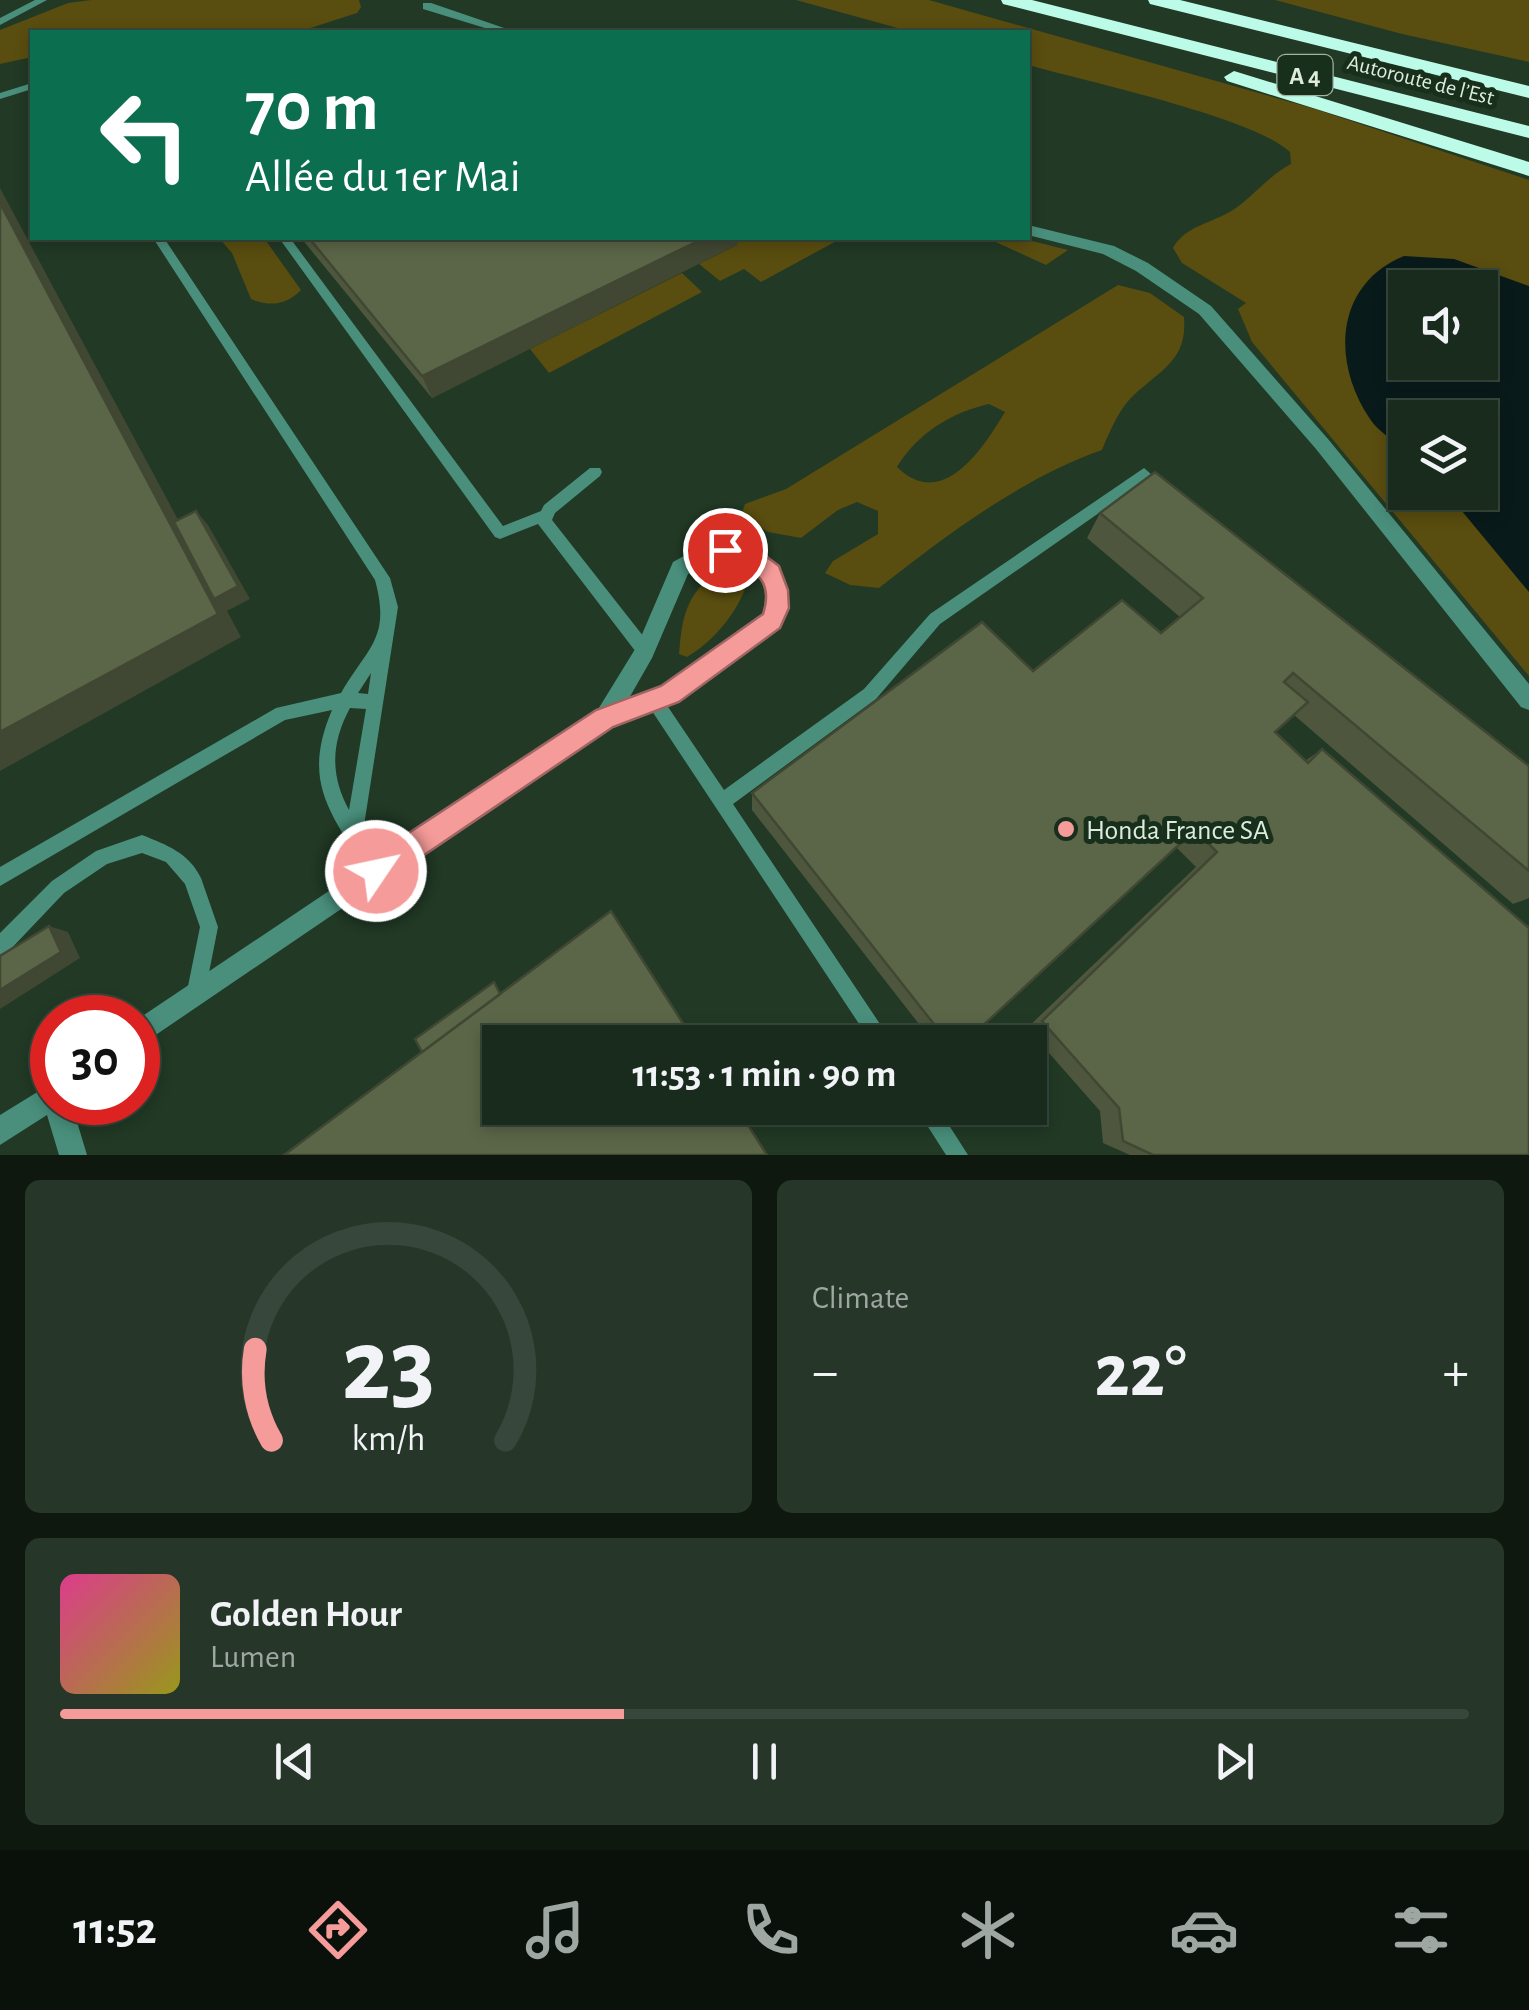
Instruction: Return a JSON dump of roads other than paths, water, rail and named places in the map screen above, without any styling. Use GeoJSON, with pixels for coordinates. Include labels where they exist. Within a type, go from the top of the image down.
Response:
{"type":"FeatureCollection","features":[{"type":"Feature","properties":{"kind":"highway","name":"Autoroute de l’Est"},"geometry":{"type":"LineString","coordinates":[[1010,0],[1529,132]]}},
{"type":"Feature","properties":{"kind":"highway","name":"Autoroute de l’Est"},"geometry":{"type":"LineString","coordinates":[[1157,0],[1529,92]]}},
{"type":"Feature","properties":{"kind":"highway"},"geometry":{"type":"LineString","coordinates":[[1082,18],[1239,79],[1529,169]]}},
{"type":"Feature","properties":{"kind":"highway"},"geometry":{"type":"LineString","coordinates":[[1231,18],[1329,26],[1529,71]]}},
{"type":"Feature","properties":{"kind":"street"},"geometry":{"type":"LineString","coordinates":[[426,6],[504,30]]}},
{"type":"Feature","properties":{"kind":"street"},"geometry":{"type":"LineString","coordinates":[[1030,231],[1117,254],[1206,310],[1322,444],[1529,700]]}},
{"type":"Feature","properties":{"kind":"street"},"geometry":{"type":"LineString","coordinates":[[160,1018],[604,718],[670,694],[772,621],[778,608],[777,590],[770,573],[742,550],[704,553],[690,559],[680,568],[645,650],[604,718]]}},
{"type":"Feature","properties":{"kind":"street"},"geometry":{"type":"LineString","coordinates":[[0,1131],[30,1111]]}},
{"type":"Feature","properties":{"kind":"street"},"geometry":{"type":"LineString","coordinates":[[64,1125],[73,1155]]}},
{"type":"Feature","properties":{"kind":"lane"},"geometry":{"type":"LineString","coordinates":[[0,22],[42,0]]}},
{"type":"Feature","properties":{"kind":"lane"},"geometry":{"type":"LineString","coordinates":[[0,96],[30,87]]}},
{"type":"Feature","properties":{"kind":"lane"},"geometry":{"type":"LineString","coordinates":[[159,240],[382,578],[390,607],[354,832]]}},
{"type":"Feature","properties":{"kind":"lane"},"geometry":{"type":"LineString","coordinates":[[285,240],[500,533],[544,516],[594,472]]}},
{"type":"Feature","properties":{"kind":"lane"},"geometry":{"type":"LineString","coordinates":[[721,802],[870,694],[935,619],[1144,474]]}},
{"type":"Feature","properties":{"kind":"lane"},"geometry":{"type":"LineString","coordinates":[[544,516],[544,521],[645,650]]}},
{"type":"Feature","properties":{"kind":"lane"},"geometry":{"type":"LineString","coordinates":[[376,871],[329,788],[326,769],[329,744],[344,700],[383,643]]}},
{"type":"Feature","properties":{"kind":"lane"},"geometry":{"type":"LineString","coordinates":[[0,877],[282,713],[344,700],[375,702]]}},
{"type":"Feature","properties":{"kind":"lane"},"geometry":{"type":"LineString","coordinates":[[654,700],[871,1025]]}},
{"type":"Feature","properties":{"kind":"lane"},"geometry":{"type":"LineString","coordinates":[[0,946],[58,887],[102,856],[142,844],[172,856],[192,878],[210,927],[196,991]]}},
{"type":"Feature","properties":{"kind":"lane"},"geometry":{"type":"LineString","coordinates":[[938,1125],[958,1155]]}},
{"type":"Feature","properties":{"kind":"place","name":"Honda France SA"},"geometry":{"type":"Point","coordinates":[1066,829]}}]}
